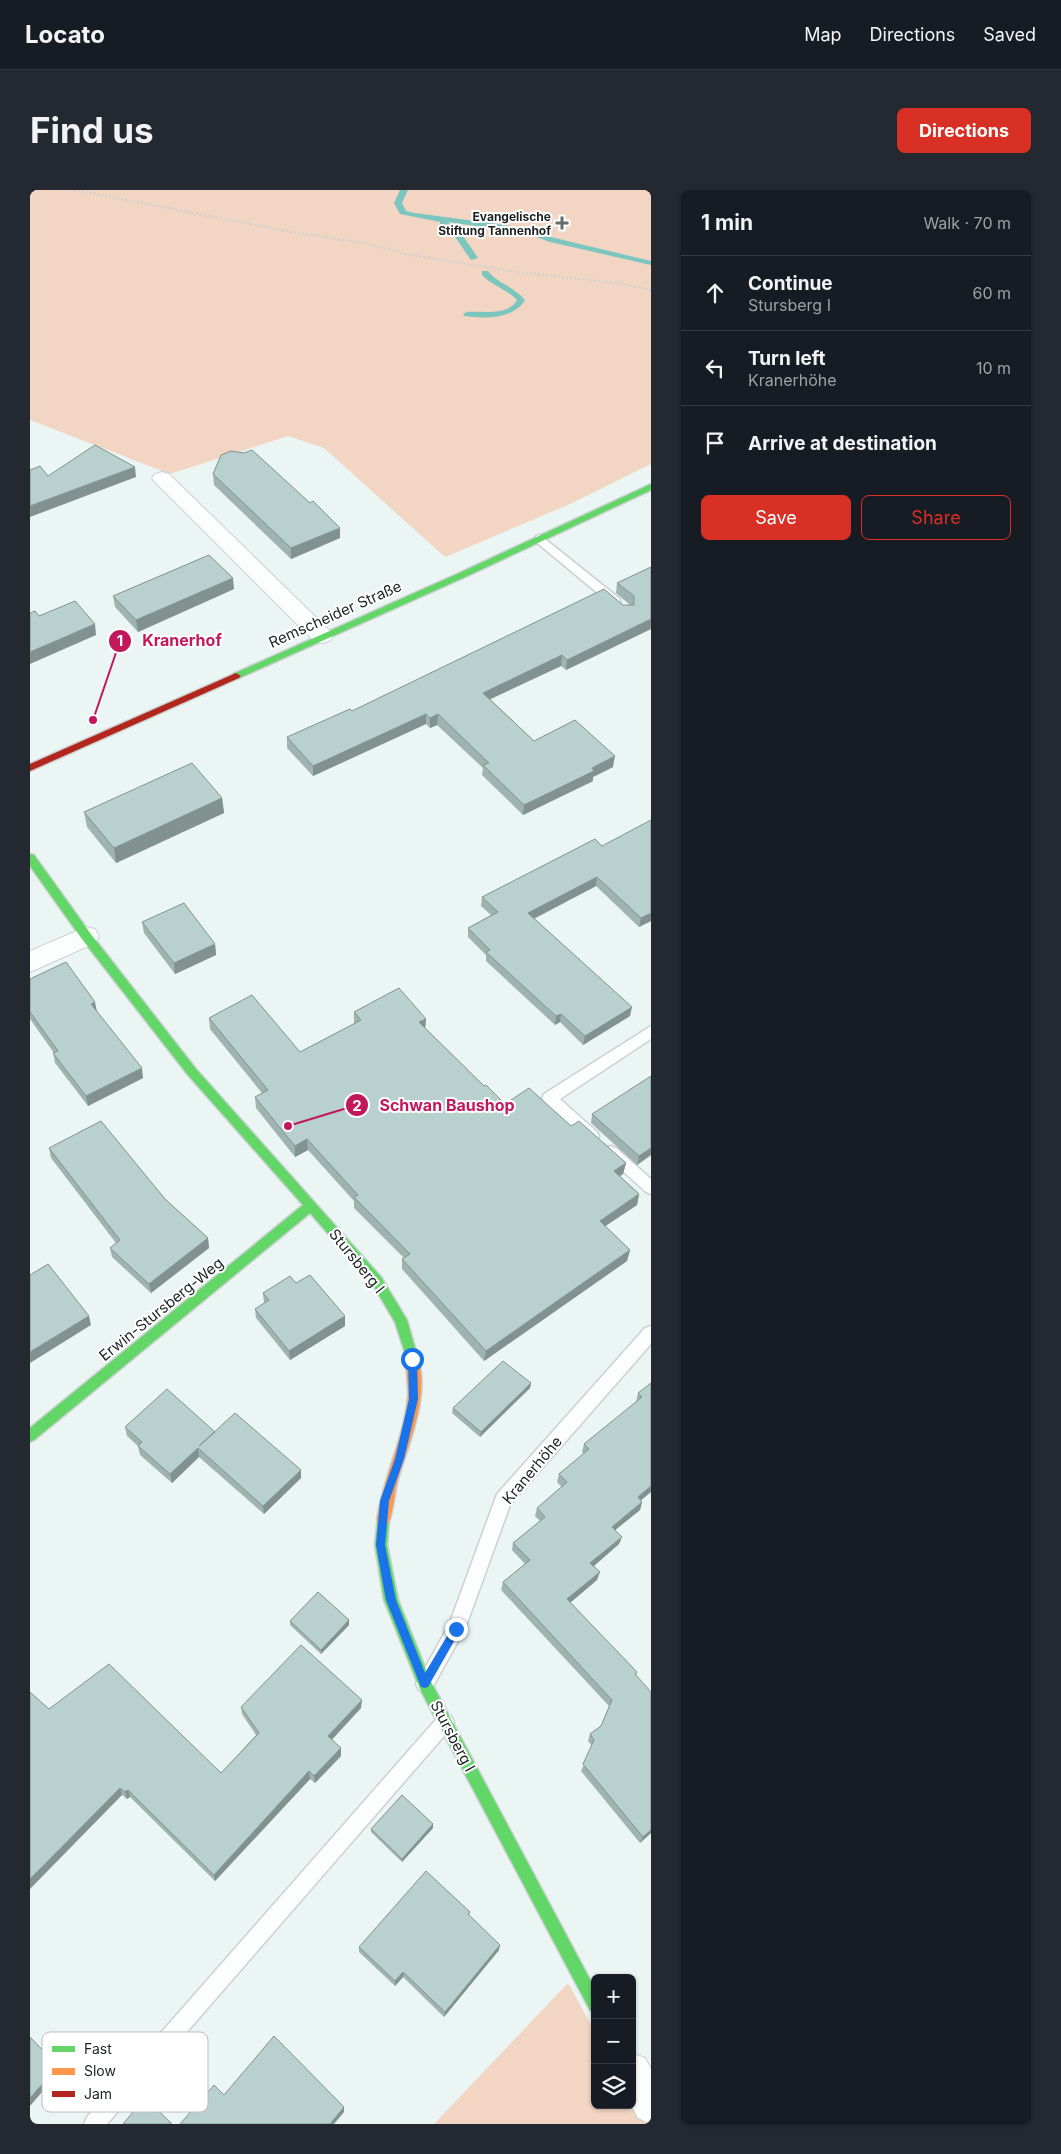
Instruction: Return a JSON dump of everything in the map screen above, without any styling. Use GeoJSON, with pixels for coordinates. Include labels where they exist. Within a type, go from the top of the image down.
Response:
{"type":"FeatureCollection","features":[{"type":"Feature","properties":{"kind":"street"},"geometry":{"type":"LineString","coordinates":[[162,478],[322,636]]}},
{"type":"Feature","properties":{"kind":"street","name":"Remscheider Straße"},"geometry":{"type":"LineString","coordinates":[[30,768],[540,539],[651,487]]}},
{"type":"Feature","properties":{"kind":"street","name":"Stursberg I"},"geometry":{"type":"LineString","coordinates":[[30,858],[86,936],[192,1072],[312,1205],[377,1281],[401,1320],[412,1359],[414,1399],[399,1459],[384,1501],[380,1545],[391,1600],[425,1684],[591,1997]]}},
{"type":"Feature","properties":{"kind":"street"},"geometry":{"type":"LineString","coordinates":[[30,962],[86,936]]}},
{"type":"Feature","properties":{"kind":"street","name":"Erwin-Stursberg-Weg"},"geometry":{"type":"LineString","coordinates":[[30,1436],[312,1205]]}},
{"type":"Feature","properties":{"kind":"street"},"geometry":{"type":"LineString","coordinates":[[636,2079],[651,2104]]}},
{"type":"Feature","properties":{"kind":"lane"},"geometry":{"type":"LineString","coordinates":[[540,539],[627,611]]}},
{"type":"Feature","properties":{"kind":"lane"},"geometry":{"type":"LineString","coordinates":[[651,1032],[549,1098],[651,1188]]}},
{"type":"Feature","properties":{"kind":"lane","name":"Kranerhöhe"},"geometry":{"type":"LineString","coordinates":[[425,1684],[456,1629],[503,1500],[651,1333]]}},
{"type":"Feature","properties":{"kind":"lane"},"geometry":{"type":"LineString","coordinates":[[174,2032],[445,1722]]}},
{"type":"Feature","properties":{"kind":"lane"},"geometry":{"type":"LineString","coordinates":[[94,2124],[104,2112]]}},
{"type":"Feature","properties":{"kind":"path"},"geometry":{"type":"LineString","coordinates":[[74,190],[276,229],[369,244],[405,254],[524,273],[618,283],[651,290]]}},
{"type":"Feature","properties":{"kind":"shaded area"},"geometry":{"type":"Polygon","coordinates":[[[30,190],[651,190],[651,464],[570,504],[445,557],[324,448],[288,436],[170,474],[30,420],[30,190]]]}},
{"type":"Feature","properties":{"kind":"shaded area"},"geometry":{"type":"Polygon","coordinates":[[[568,1983],[591,2025],[591,2109],[636,2109],[636,2106],[646,2124],[434,2124],[568,1983]]]}},
{"type":"Feature","properties":{"kind":"building"},"geometry":{"type":"Polygon","coordinates":[[[95,445],[135,467],[30,506],[30,470],[40,466],[48,476],[95,445]]]}},
{"type":"Feature","properties":{"kind":"building"},"geometry":{"type":"Polygon","coordinates":[[[252,450],[310,503],[313,501],[340,528],[291,548],[213,474],[221,455],[231,451],[244,453],[252,450]]]}},
{"type":"Feature","properties":{"kind":"building"},"geometry":{"type":"Polygon","coordinates":[[[209,555],[233,578],[136,620],[113,596],[209,555]]]}},
{"type":"Feature","properties":{"kind":"building"},"geometry":{"type":"Polygon","coordinates":[[[651,567],[651,619],[567,660],[562,655],[483,693],[534,741],[575,720],[615,756],[592,768],[594,771],[524,805],[483,765],[489,763],[438,714],[430,718],[426,714],[313,766],[287,737],[350,709],[352,711],[604,589],[623,605],[634,605],[634,596],[617,583],[651,567]]]}},
{"type":"Feature","properties":{"kind":"building"},"geometry":{"type":"Polygon","coordinates":[[[75,601],[95,624],[30,652],[30,613],[35,611],[39,616],[75,601]]]}},
{"type":"Feature","properties":{"kind":"building"},"geometry":{"type":"Polygon","coordinates":[[[192,763],[222,798],[114,848],[84,812],[192,763]]]}},
{"type":"Feature","properties":{"kind":"building"},"geometry":{"type":"Polygon","coordinates":[[[651,820],[651,913],[641,918],[597,877],[528,913],[632,1007],[585,1036],[561,1014],[556,1016],[486,952],[490,950],[468,928],[498,912],[482,897],[595,839],[602,846],[651,820]]]}},
{"type":"Feature","properties":{"kind":"building"},"geometry":{"type":"Polygon","coordinates":[[[184,903],[215,944],[174,963],[142,922],[184,903]]]}},
{"type":"Feature","properties":{"kind":"building"},"geometry":{"type":"Polygon","coordinates":[[[66,962],[95,1002],[91,1004],[142,1068],[86,1096],[53,1053],[58,1051],[30,1012],[30,979],[66,962]]]}},
{"type":"Feature","properties":{"kind":"building"},"geometry":{"type":"Polygon","coordinates":[[[399,988],[426,1019],[419,1022],[484,1086],[486,1085],[505,1104],[529,1088],[571,1126],[579,1121],[626,1163],[614,1171],[639,1194],[600,1221],[630,1250],[486,1351],[402,1259],[410,1254],[354,1197],[358,1195],[307,1139],[295,1146],[255,1097],[268,1090],[209,1018],[252,995],[300,1052],[361,1020],[354,1012],[399,988]]]}},
{"type":"Feature","properties":{"kind":"building"},"geometry":{"type":"Polygon","coordinates":[[[651,1076],[651,1148],[639,1156],[592,1114],[651,1076]]]}},
{"type":"Feature","properties":{"kind":"building"},"geometry":{"type":"Polygon","coordinates":[[[101,1121],[165,1199],[208,1238],[149,1284],[110,1248],[120,1240],[49,1148],[101,1121]]]}},
{"type":"Feature","properties":{"kind":"building"},"geometry":{"type":"Polygon","coordinates":[[[48,1264],[89,1316],[30,1352],[30,1275],[48,1264]]]}},
{"type":"Feature","properties":{"kind":"building"},"geometry":{"type":"Polygon","coordinates":[[[310,1275],[345,1316],[289,1351],[255,1309],[269,1300],[263,1293],[290,1276],[296,1283],[310,1275]]]}},
{"type":"Feature","properties":{"kind":"building"},"geometry":{"type":"Polygon","coordinates":[[[503,1361],[531,1383],[481,1432],[453,1408],[503,1361]]]}},
{"type":"Feature","properties":{"kind":"building"},"geometry":{"type":"Polygon","coordinates":[[[651,1383],[651,1486],[638,1497],[642,1502],[612,1527],[622,1537],[590,1563],[600,1572],[567,1599],[637,1672],[635,1674],[651,1692],[651,1830],[643,1837],[583,1764],[594,1740],[590,1734],[601,1726],[612,1700],[503,1582],[530,1560],[513,1543],[545,1517],[537,1508],[567,1482],[559,1474],[589,1449],[584,1444],[642,1397],[638,1393],[651,1383]]]}},
{"type":"Feature","properties":{"kind":"building"},"geometry":{"type":"Polygon","coordinates":[[[167,1389],[215,1432],[235,1413],[301,1470],[263,1506],[198,1448],[170,1474],[138,1446],[142,1442],[125,1427],[167,1389]]]}},
{"type":"Feature","properties":{"kind":"building"},"geometry":{"type":"Polygon","coordinates":[[[318,1592],[349,1620],[321,1650],[290,1621],[318,1592]]]}},
{"type":"Feature","properties":{"kind":"building"},"geometry":{"type":"Polygon","coordinates":[[[301,1645],[362,1700],[328,1736],[341,1748],[314,1776],[309,1771],[214,1875],[128,1790],[125,1792],[120,1788],[30,1879],[30,1692],[49,1709],[109,1664],[221,1773],[259,1733],[241,1707],[301,1645]]]}},
{"type":"Feature","properties":{"kind":"building"},"geometry":{"type":"Polygon","coordinates":[[[402,1795],[433,1824],[402,1859],[371,1829],[402,1795]]]}},
{"type":"Feature","properties":{"kind":"building"},"geometry":{"type":"Polygon","coordinates":[[[426,1871],[470,1912],[468,1914],[500,1945],[445,2012],[403,1972],[395,1981],[359,1947],[426,1871]]]}},
{"type":"Feature","properties":{"kind":"building"},"geometry":{"type":"Polygon","coordinates":[[[274,2036],[344,2107],[330,2124],[180,2124],[190,2112],[208,2112],[208,2092],[214,2085],[224,2095],[274,2036]]]}},
{"type":"Feature","properties":{"kind":"building"},"geometry":{"type":"Polygon","coordinates":[[[30,2037],[42,2049],[42,2084],[30,2098],[30,2037]]]}},
{"type":"Feature","properties":{"kind":"building"},"geometry":{"type":"Polygon","coordinates":[[[133,2112],[160,2112],[172,2124],[123,2124],[133,2112]]]}},
{"type":"Feature","properties":{"kind":"waterway"},"geometry":{"type":"LineString","coordinates":[[404,190],[398,203],[403,212],[412,215],[512,228],[553,240],[651,263]]}},
{"type":"Feature","properties":{"kind":"waterway"},"geometry":{"type":"LineString","coordinates":[[443,223],[454,229],[474,258]]}},
{"type":"Feature","properties":{"kind":"waterway"},"geometry":{"type":"LineString","coordinates":[[467,314],[505,312],[518,306],[521,300],[513,292],[493,281],[485,273]]}},
{"type":"Feature","properties":{"kind":"traffic: fast"},"geometry":{"type":"LineString","coordinates":[[236,676],[460,576],[651,487]]}},
{"type":"Feature","properties":{"kind":"traffic: fast"},"geometry":{"type":"LineString","coordinates":[[30,858],[86,936],[192,1072],[377,1281],[401,1320],[411,1355]]}},
{"type":"Feature","properties":{"kind":"traffic: fast"},"geometry":{"type":"LineString","coordinates":[[30,1436],[311,1205]]}},
{"type":"Feature","properties":{"kind":"traffic: fast"},"geometry":{"type":"LineString","coordinates":[[383,1520],[381,1545],[391,1600],[425,1684],[591,1997]]}},
{"type":"Feature","properties":{"kind":"traffic: slow"},"geometry":{"type":"LineString","coordinates":[[383,1520],[386,1499],[405,1438],[414,1397],[415,1376],[411,1355]]}},
{"type":"Feature","properties":{"kind":"traffic: jam"},"geometry":{"type":"LineString","coordinates":[[30,768],[236,676]]}},
{"type":"Feature","properties":{"kind":"place","name":"Evangelische Stiftung Tannenhof"},"geometry":{"type":"Point","coordinates":[562,223]}},
{"type":"Feature","properties":{"kind":"place","name":"Kranerhof"},"geometry":{"type":"Point","coordinates":[93,720]}},
{"type":"Feature","properties":{"kind":"place","name":"Schwan Baushop"},"geometry":{"type":"Point","coordinates":[288,1126]}},
{"type":"Feature","properties":{"kind":"route"},"geometry":{"type":"LineString","coordinates":[[412,1359],[414,1399],[399,1459],[384,1501],[380,1545],[391,1600],[425,1684],[456,1629]]}}]}
